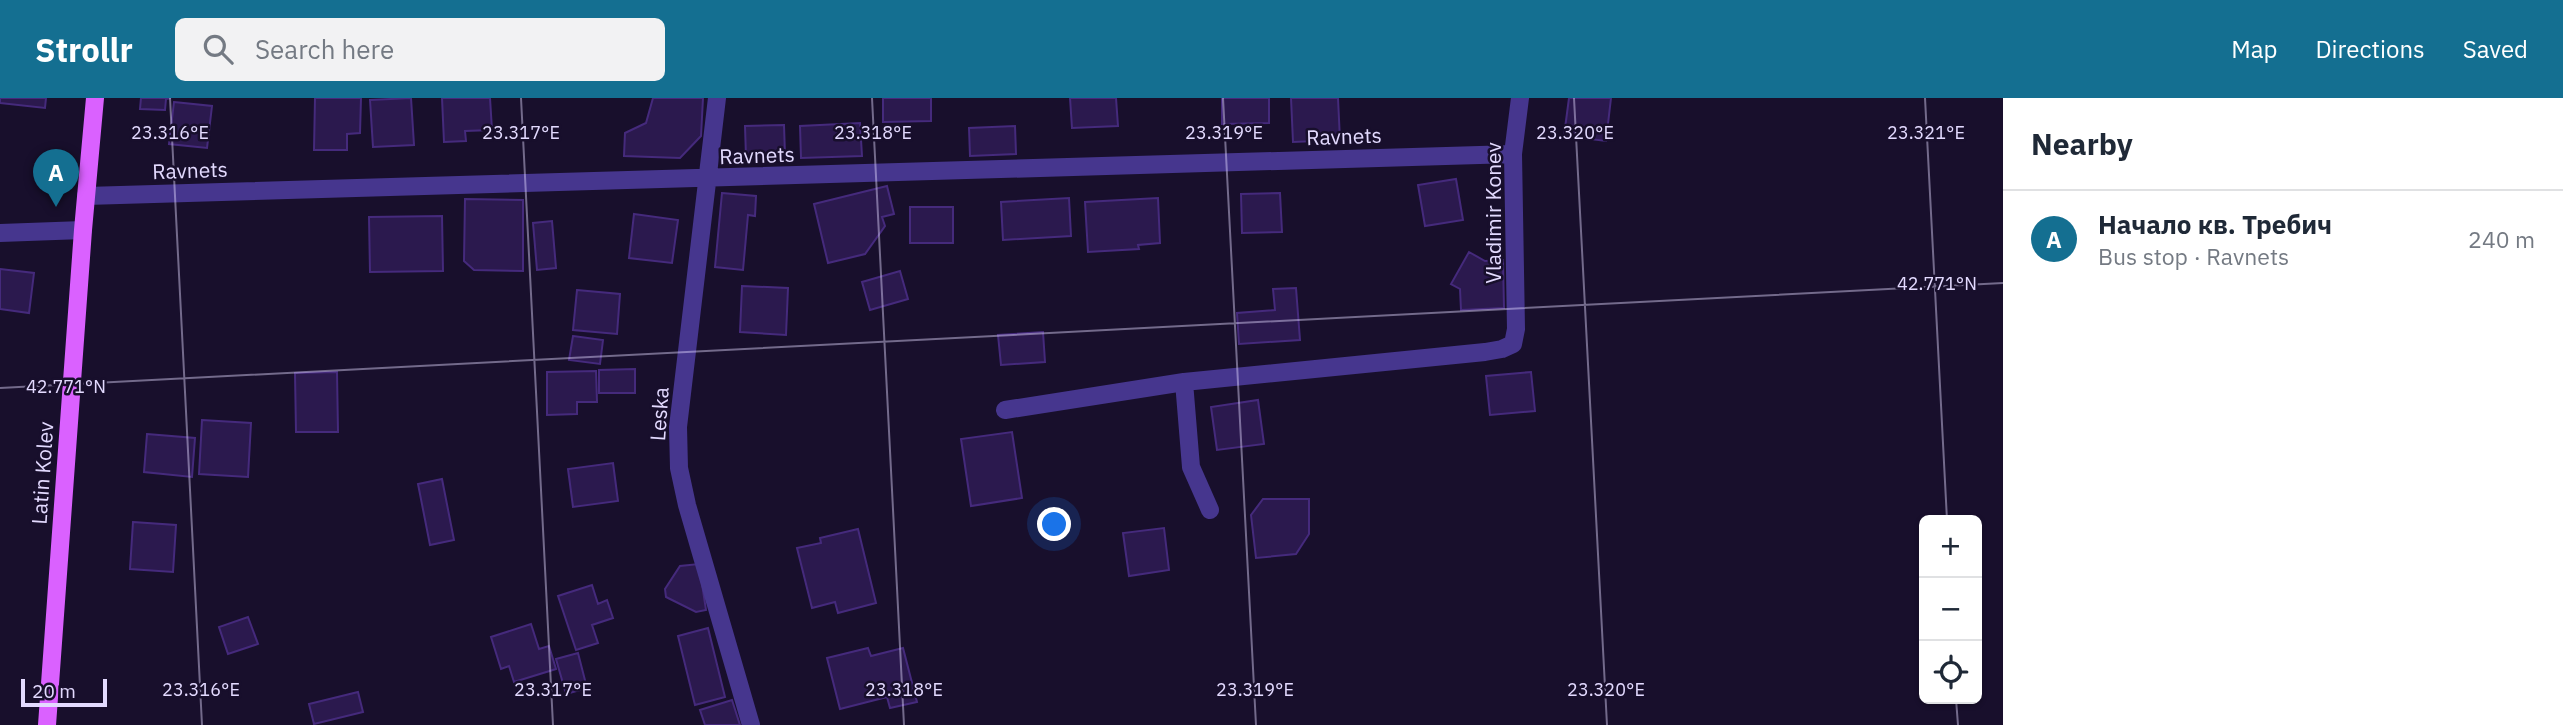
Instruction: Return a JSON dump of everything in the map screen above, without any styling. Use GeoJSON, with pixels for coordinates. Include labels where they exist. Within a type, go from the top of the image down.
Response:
{"type":"FeatureCollection","features":[{"type":"Feature","properties":{"kind":"main road","name":"Latin Kolev"},"geometry":{"type":"LineString","coordinates":[[47,725],[94,98]]}},
{"type":"Feature","properties":{"kind":"street","name":"Leska"},"geometry":{"type":"LineString","coordinates":[[718,98],[678,427],[679,468],[687,505],[751,725]]}},
{"type":"Feature","properties":{"kind":"street","name":"Vladimir Konev"},"geometry":{"type":"LineString","coordinates":[[1184,382],[1502,349],[1513,344],[1516,329],[1513,154],[1520,98]]}},
{"type":"Feature","properties":{"kind":"street","name":"Ravnets"},"geometry":{"type":"LineString","coordinates":[[86,196],[1513,154]]}},
{"type":"Feature","properties":{"kind":"street"},"geometry":{"type":"LineString","coordinates":[[0,233],[83,230]]}},
{"type":"Feature","properties":{"kind":"street"},"geometry":{"type":"LineString","coordinates":[[1005,410],[1184,382],[1191,467],[1210,510]]}},
{"type":"Feature","properties":{"kind":"building"},"geometry":{"type":"Polygon","coordinates":[[[0,98],[46,98],[45,108],[0,103],[0,98]]]}},
{"type":"Feature","properties":{"kind":"building"},"geometry":{"type":"Polygon","coordinates":[[[141,98],[171,98],[166,99],[165,110],[140,109],[141,98]]]}},
{"type":"Feature","properties":{"kind":"building"},"geometry":{"type":"Polygon","coordinates":[[[315,98],[361,98],[360,133],[347,134],[347,150],[314,150],[315,98]]]}},
{"type":"Feature","properties":{"kind":"building"},"geometry":{"type":"Polygon","coordinates":[[[411,98],[414,145],[373,147],[370,100],[411,98]]]}},
{"type":"Feature","properties":{"kind":"building"},"geometry":{"type":"Polygon","coordinates":[[[442,98],[490,98],[492,130],[465,131],[466,141],[444,142],[442,98]]]}},
{"type":"Feature","properties":{"kind":"building"},"geometry":{"type":"Polygon","coordinates":[[[653,98],[703,98],[701,136],[680,158],[624,156],[625,133],[646,123],[653,98]]]}},
{"type":"Feature","properties":{"kind":"building"},"geometry":{"type":"Polygon","coordinates":[[[883,98],[931,98],[931,121],[883,122],[883,98]]]}},
{"type":"Feature","properties":{"kind":"building"},"geometry":{"type":"Polygon","coordinates":[[[1070,98],[1116,98],[1118,126],[1072,128],[1070,98]]]}},
{"type":"Feature","properties":{"kind":"building"},"geometry":{"type":"Polygon","coordinates":[[[1222,98],[1269,98],[1269,123],[1222,124],[1222,98]]]}},
{"type":"Feature","properties":{"kind":"building"},"geometry":{"type":"Polygon","coordinates":[[[1291,98],[1338,98],[1340,140],[1293,142],[1291,98]]]}},
{"type":"Feature","properties":{"kind":"building"},"geometry":{"type":"Polygon","coordinates":[[[1569,98],[1611,98],[1606,141],[1564,136],[1569,98]]]}},
{"type":"Feature","properties":{"kind":"building"},"geometry":{"type":"Polygon","coordinates":[[[174,102],[212,106],[207,148],[169,144],[174,102]]]}},
{"type":"Feature","properties":{"kind":"building"},"geometry":{"type":"Polygon","coordinates":[[[860,123],[862,156],[801,158],[800,126],[860,123]]]}},
{"type":"Feature","properties":{"kind":"building"},"geometry":{"type":"Polygon","coordinates":[[[784,125],[785,155],[746,157],[745,126],[784,125]]]}},
{"type":"Feature","properties":{"kind":"building"},"geometry":{"type":"Polygon","coordinates":[[[1015,126],[1016,154],[970,156],[969,128],[1015,126]]]}},
{"type":"Feature","properties":{"kind":"building"},"geometry":{"type":"Polygon","coordinates":[[[1456,179],[1463,220],[1425,226],[1418,185],[1456,179]]]}},
{"type":"Feature","properties":{"kind":"building"},"geometry":{"type":"Polygon","coordinates":[[[887,186],[894,214],[882,217],[885,226],[865,254],[828,263],[814,204],[887,186]]]}},
{"type":"Feature","properties":{"kind":"building"},"geometry":{"type":"Polygon","coordinates":[[[722,193],[756,196],[755,216],[748,215],[743,270],[715,267],[722,193]]]}},
{"type":"Feature","properties":{"kind":"building"},"geometry":{"type":"Polygon","coordinates":[[[1280,193],[1282,232],[1242,233],[1241,194],[1280,193]]]}},
{"type":"Feature","properties":{"kind":"building"},"geometry":{"type":"Polygon","coordinates":[[[1069,198],[1071,236],[1003,240],[1001,202],[1069,198]]]}},
{"type":"Feature","properties":{"kind":"building"},"geometry":{"type":"Polygon","coordinates":[[[1158,198],[1160,243],[1138,245],[1139,249],[1088,252],[1085,202],[1158,198]]]}},
{"type":"Feature","properties":{"kind":"building"},"geometry":{"type":"Polygon","coordinates":[[[465,199],[523,200],[523,271],[474,270],[464,261],[465,199]]]}},
{"type":"Feature","properties":{"kind":"building"},"geometry":{"type":"Polygon","coordinates":[[[910,207],[953,207],[953,243],[910,243],[910,207]]]}},
{"type":"Feature","properties":{"kind":"building"},"geometry":{"type":"Polygon","coordinates":[[[634,214],[678,220],[672,263],[629,258],[634,214]]]}},
{"type":"Feature","properties":{"kind":"building"},"geometry":{"type":"Polygon","coordinates":[[[442,216],[443,271],[370,272],[369,217],[442,216]]]}},
{"type":"Feature","properties":{"kind":"building"},"geometry":{"type":"Polygon","coordinates":[[[552,221],[556,268],[537,270],[533,223],[552,221]]]}},
{"type":"Feature","properties":{"kind":"building"},"geometry":{"type":"Polygon","coordinates":[[[1469,252],[1485,261],[1503,260],[1504,308],[1461,310],[1460,289],[1451,284],[1469,252]]]}},
{"type":"Feature","properties":{"kind":"building"},"geometry":{"type":"Polygon","coordinates":[[[0,269],[34,273],[29,313],[0,309],[0,269]]]}},
{"type":"Feature","properties":{"kind":"building"},"geometry":{"type":"Polygon","coordinates":[[[900,271],[908,299],[870,310],[862,282],[900,271]]]}},
{"type":"Feature","properties":{"kind":"building"},"geometry":{"type":"Polygon","coordinates":[[[742,286],[788,288],[786,335],[740,332],[742,286]]]}},
{"type":"Feature","properties":{"kind":"building"},"geometry":{"type":"Polygon","coordinates":[[[1296,288],[1300,340],[1239,344],[1237,313],[1275,310],[1273,289],[1296,288]]]}},
{"type":"Feature","properties":{"kind":"building"},"geometry":{"type":"Polygon","coordinates":[[[577,290],[620,294],[617,334],[573,330],[577,290]]]}},
{"type":"Feature","properties":{"kind":"building"},"geometry":{"type":"Polygon","coordinates":[[[1043,332],[1045,362],[1001,365],[998,335],[1043,332]]]}},
{"type":"Feature","properties":{"kind":"building"},"geometry":{"type":"Polygon","coordinates":[[[573,336],[603,340],[600,364],[569,360],[573,336]]]}},
{"type":"Feature","properties":{"kind":"building"},"geometry":{"type":"Polygon","coordinates":[[[635,369],[635,393],[599,393],[599,370],[635,369]]]}},
{"type":"Feature","properties":{"kind":"building"},"geometry":{"type":"Polygon","coordinates":[[[596,371],[597,402],[577,402],[577,414],[547,415],[547,372],[596,371]]]}},
{"type":"Feature","properties":{"kind":"building"},"geometry":{"type":"Polygon","coordinates":[[[337,372],[338,432],[296,432],[295,373],[337,372]]]}},
{"type":"Feature","properties":{"kind":"building"},"geometry":{"type":"Polygon","coordinates":[[[1531,372],[1535,411],[1490,415],[1486,376],[1531,372]]]}},
{"type":"Feature","properties":{"kind":"building"},"geometry":{"type":"Polygon","coordinates":[[[1258,400],[1264,444],[1217,450],[1211,407],[1258,400]]]}},
{"type":"Feature","properties":{"kind":"building"},"geometry":{"type":"Polygon","coordinates":[[[202,420],[251,423],[248,477],[199,474],[202,420]]]}},
{"type":"Feature","properties":{"kind":"building"},"geometry":{"type":"Polygon","coordinates":[[[1012,432],[1022,498],[971,506],[961,439],[1012,432]]]}},
{"type":"Feature","properties":{"kind":"building"},"geometry":{"type":"Polygon","coordinates":[[[147,434],[195,438],[192,477],[144,472],[147,434]]]}},
{"type":"Feature","properties":{"kind":"building"},"geometry":{"type":"Polygon","coordinates":[[[613,463],[618,501],[573,507],[568,469],[613,463]]]}},
{"type":"Feature","properties":{"kind":"building"},"geometry":{"type":"Polygon","coordinates":[[[442,479],[454,540],[430,545],[418,484],[442,479]]]}},
{"type":"Feature","properties":{"kind":"building"},"geometry":{"type":"Polygon","coordinates":[[[1263,499],[1309,499],[1309,534],[1296,554],[1256,558],[1251,515],[1263,499]]]}},
{"type":"Feature","properties":{"kind":"building"},"geometry":{"type":"Polygon","coordinates":[[[133,522],[176,525],[173,572],[130,569],[133,522]]]}},
{"type":"Feature","properties":{"kind":"building"},"geometry":{"type":"Polygon","coordinates":[[[1164,528],[1169,570],[1129,576],[1123,533],[1164,528]]]}},
{"type":"Feature","properties":{"kind":"building"},"geometry":{"type":"Polygon","coordinates":[[[858,529],[876,603],[838,613],[835,602],[812,608],[797,548],[821,543],[820,538],[858,529]]]}},
{"type":"Feature","properties":{"kind":"building"},"geometry":{"type":"Polygon","coordinates":[[[699,564],[706,610],[696,612],[666,597],[665,589],[680,566],[699,564]]]}},
{"type":"Feature","properties":{"kind":"building"},"geometry":{"type":"Polygon","coordinates":[[[592,585],[598,604],[607,600],[613,618],[592,625],[598,643],[576,650],[558,596],[592,585]]]}},
{"type":"Feature","properties":{"kind":"building"},"geometry":{"type":"Polygon","coordinates":[[[248,617],[258,644],[228,654],[219,627],[248,617]]]}},
{"type":"Feature","properties":{"kind":"building"},"geometry":{"type":"Polygon","coordinates":[[[531,624],[539,649],[549,646],[556,669],[514,682],[509,666],[501,669],[491,637],[531,624]]]}},
{"type":"Feature","properties":{"kind":"building"},"geometry":{"type":"Polygon","coordinates":[[[708,628],[725,697],[695,705],[678,636],[708,628]]]}},
{"type":"Feature","properties":{"kind":"building"},"geometry":{"type":"Polygon","coordinates":[[[868,648],[871,656],[903,648],[917,702],[890,708],[887,697],[840,709],[827,658],[868,648]]]}},
{"type":"Feature","properties":{"kind":"building"},"geometry":{"type":"Polygon","coordinates":[[[578,653],[587,688],[566,694],[556,659],[578,653]]]}},
{"type":"Feature","properties":{"kind":"building"},"geometry":{"type":"Polygon","coordinates":[[[358,692],[363,712],[314,724],[309,704],[358,692]]]}},
{"type":"Feature","properties":{"kind":"building"},"geometry":{"type":"Polygon","coordinates":[[[732,700],[740,725],[705,725],[700,710],[732,700]]]}},
{"type":"Feature","properties":{"kind":"place","name":"Начало кв. Требич"},"geometry":{"type":"Point","coordinates":[56,207]}}]}
